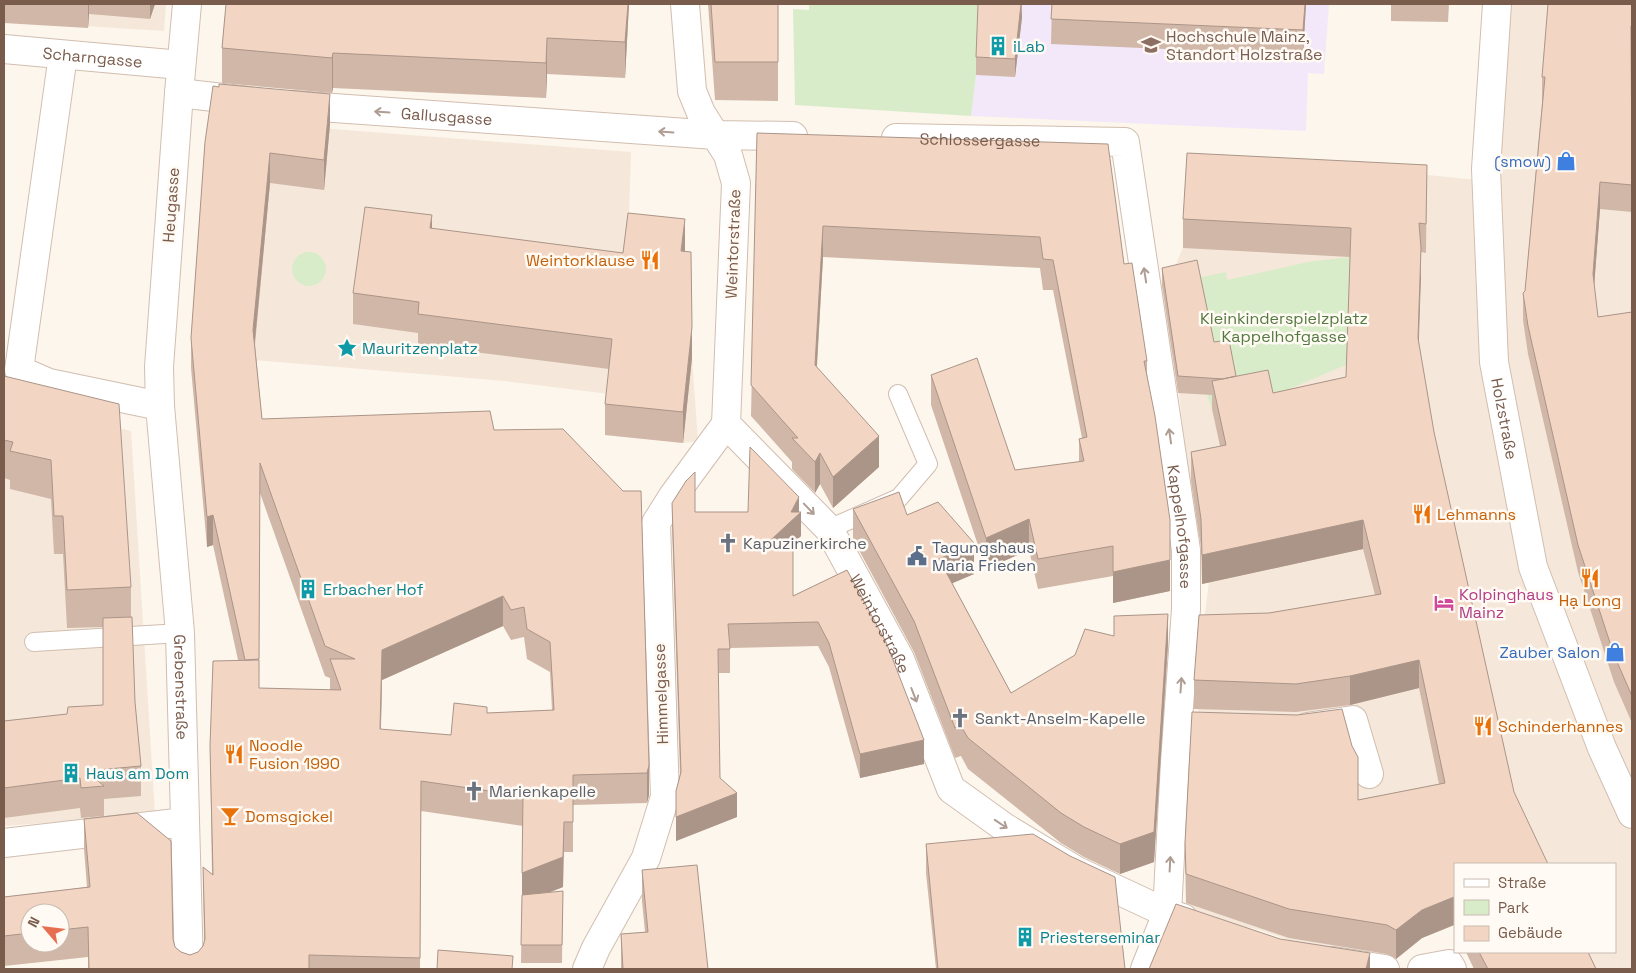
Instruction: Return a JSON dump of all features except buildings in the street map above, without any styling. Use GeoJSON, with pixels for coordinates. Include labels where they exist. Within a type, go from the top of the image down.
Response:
{"type":"FeatureCollection","features":[{"type":"Feature","properties":{"kind":"street","name":"Heugasse"},"geometry":{"type":"LineString","coordinates":[[160,406],[159,367],[187,4]]}},
{"type":"Feature","properties":{"kind":"street","name":"Weintorstraße"},"geometry":{"type":"LineString","coordinates":[[685,4],[692,90],[701,113],[728,155],[736,183],[726,424],[829,529],[900,659],[951,789],[1004,827],[1077,871],[1167,913],[1203,925]]}},
{"type":"Feature","properties":{"kind":"street","name":"Holzstraße"},"geometry":{"type":"LineString","coordinates":[[1497,4],[1486,169],[1494,362],[1533,567],[1602,748],[1632,814]]}},
{"type":"Feature","properties":{"kind":"street","name":"Scharngasse"},"geometry":{"type":"LineString","coordinates":[[4,49],[181,65]]}},
{"type":"Feature","properties":{"kind":"street"},"geometry":{"type":"LineString","coordinates":[[63,55],[11,368],[49,383],[160,406]]}},
{"type":"Feature","properties":{"kind":"street","name":"Gallusgasse"},"geometry":{"type":"LineString","coordinates":[[179,93],[212,98],[344,110],[715,135]]}},
{"type":"Feature","properties":{"kind":"street"},"geometry":{"type":"LineString","coordinates":[[715,135],[822,137]]}},
{"type":"Feature","properties":{"kind":"street","name":"Schlossergasse"},"geometry":{"type":"LineString","coordinates":[[871,138],[1125,142]]}},
{"type":"Feature","properties":{"kind":"street","name":"Kappelhofgasse"},"geometry":{"type":"LineString","coordinates":[[1125,142],[1186,550],[1188,724],[1167,913],[1146,969]]}},
{"type":"Feature","properties":{"kind":"street","name":"Grebenstraße"},"geometry":{"type":"LineString","coordinates":[[160,406],[180,633],[189,969]]}},
{"type":"Feature","properties":{"kind":"street","name":"Himmelgasse"},"geometry":{"type":"LineString","coordinates":[[587,969],[596,948],[646,858],[664,797],[656,523],[673,496],[726,424]]}},
{"type":"Feature","properties":{"kind":"street"},"geometry":{"type":"LineString","coordinates":[[1287,728],[1353,720],[1370,774]]}},
{"type":"Feature","properties":{"kind":"street"},"geometry":{"type":"LineString","coordinates":[[4,844],[185,822]]}},
{"type":"Feature","properties":{"kind":"street"},"geometry":{"type":"LineString","coordinates":[[1312,957],[1386,969]]}},
{"type":"Feature","properties":{"kind":"street"},"geometry":{"type":"LineString","coordinates":[[1422,969],[1449,964],[1452,969]]}},
{"type":"Feature","properties":{"kind":"lane"},"geometry":{"type":"LineString","coordinates":[[829,529],[899,498],[928,464],[898,394]]}},
{"type":"Feature","properties":{"kind":"lane"},"geometry":{"type":"LineString","coordinates":[[34,642],[180,633]]}},
{"type":"Feature","properties":{"kind":"shaded area"},"geometry":{"type":"Polygon","coordinates":[[[4,4],[166,4],[164,31],[4,21],[4,4]]]}},
{"type":"Feature","properties":{"kind":"shaded area","name":"Hochschule Mainz, Standort Holzstraße"},"geometry":{"type":"Polygon","coordinates":[[[1007,4],[1329,4],[1324,74],[1308,73],[1306,131],[971,116],[976,75],[978,17],[1007,4]]]}},
{"type":"Feature","properties":{"kind":"shaded area"},"geometry":{"type":"Polygon","coordinates":[[[1492,4],[1632,4],[1632,969],[1474,969],[1466,953],[1616,953],[1616,863],[1454,863],[1454,925],[1422,938],[1396,959],[1294,942],[1260,930],[1223,922],[1186,904],[1183,786],[1189,778],[1189,731],[1198,713],[1201,643],[1209,582],[1188,481],[1168,284],[1183,247],[1188,160],[1478,180],[1492,4]]]}},
{"type":"Feature","properties":{"kind":"shaded area"},"geometry":{"type":"Polygon","coordinates":[[[294,126],[631,152],[628,243],[685,250],[691,283],[692,358],[698,441],[683,443],[605,435],[609,394],[505,381],[253,360],[195,308],[294,126]]]}},
{"type":"Feature","properties":{"kind":"shaded area"},"geometry":{"type":"Polygon","coordinates":[[[4,400],[131,431],[155,815],[4,826],[4,400]]]}},
{"type":"Feature","properties":{"kind":"green space"},"geometry":{"type":"Polygon","coordinates":[[[809,4],[1007,4],[978,18],[976,75],[971,116],[795,105],[793,9],[809,10],[809,4]]]}},
{"type":"Feature","properties":{"kind":"green space"},"geometry":{"type":"Polygon","coordinates":[[[309,252],[316,253],[321,257],[325,262],[325,276],[321,281],[316,285],[309,286],[302,285],[297,281],[293,276],[292,269],[293,262],[297,257],[302,253],[309,252]]]}},
{"type":"Feature","properties":{"kind":"green space","name":"Kleinkinderspielzplatz Kappelhofgasse"},"geometry":{"type":"Polygon","coordinates":[[[1350,257],[1348,364],[1268,398],[1212,409],[1207,395],[1234,382],[1214,359],[1197,278],[1226,272],[1227,280],[1308,262],[1350,257]]]}},
{"type":"Feature","properties":{"kind":"place","name":"Hochschule Mainz, Standort Holzstraße"},"geometry":{"type":"Point","coordinates":[1151,45]}},
{"type":"Feature","properties":{"kind":"place","name":"iLab"},"geometry":{"type":"Point","coordinates":[998,46]}},
{"type":"Feature","properties":{"kind":"place","name":"(smow)"},"geometry":{"type":"Point","coordinates":[1566,161]}},
{"type":"Feature","properties":{"kind":"place","name":"Weintorklause"},"geometry":{"type":"Point","coordinates":[650,260]}},
{"type":"Feature","properties":{"kind":"place","name":"Mauritzenplatz"},"geometry":{"type":"Point","coordinates":[347,348]}},
{"type":"Feature","properties":{"kind":"place","name":"Lehmanns"},"geometry":{"type":"Point","coordinates":[1422,514]}},
{"type":"Feature","properties":{"kind":"place","name":"Kapuzinerkirche"},"geometry":{"type":"Point","coordinates":[728,543]}},
{"type":"Feature","properties":{"kind":"place","name":"Tagungshaus Maria Frieden"},"geometry":{"type":"Point","coordinates":[917,556]}},
{"type":"Feature","properties":{"kind":"place","name":"Hạ Long"},"geometry":{"type":"Point","coordinates":[1590,578]}},
{"type":"Feature","properties":{"kind":"place","name":"Erbacher Hof"},"geometry":{"type":"Point","coordinates":[308,589]}},
{"type":"Feature","properties":{"kind":"place","name":"Kolpinghaus Mainz"},"geometry":{"type":"Point","coordinates":[1444,603]}},
{"type":"Feature","properties":{"kind":"place","name":"Zauber Salon"},"geometry":{"type":"Point","coordinates":[1615,652]}},
{"type":"Feature","properties":{"kind":"place","name":"Sankt-Anselm-Kapelle"},"geometry":{"type":"Point","coordinates":[960,718]}},
{"type":"Feature","properties":{"kind":"place","name":"Schinderhannes"},"geometry":{"type":"Point","coordinates":[1483,726]}},
{"type":"Feature","properties":{"kind":"place","name":"Noodle Fusion 1990"},"geometry":{"type":"Point","coordinates":[234,754]}},
{"type":"Feature","properties":{"kind":"place","name":"Haus am Dom"},"geometry":{"type":"Point","coordinates":[71,773]}},
{"type":"Feature","properties":{"kind":"place","name":"Marienkapelle"},"geometry":{"type":"Point","coordinates":[474,791]}},
{"type":"Feature","properties":{"kind":"place","name":"Domsgickel"},"geometry":{"type":"Point","coordinates":[230,816]}},
{"type":"Feature","properties":{"kind":"place","name":"Priesterseminar"},"geometry":{"type":"Point","coordinates":[1025,937]}}]}
